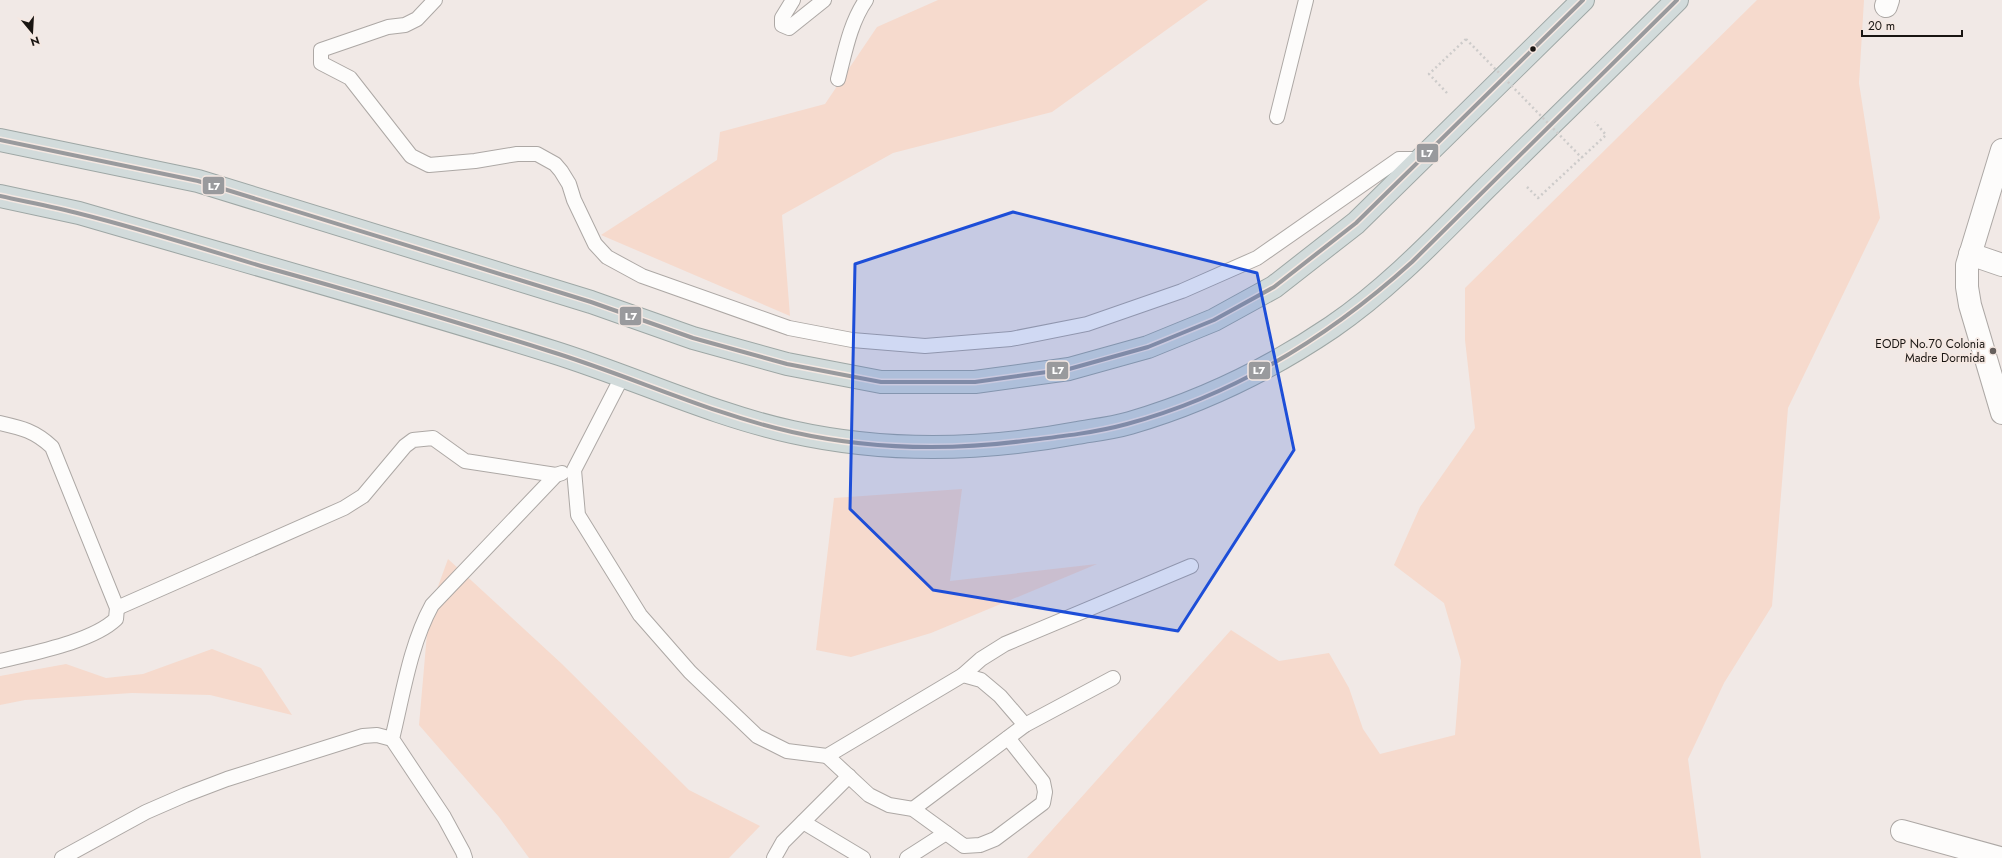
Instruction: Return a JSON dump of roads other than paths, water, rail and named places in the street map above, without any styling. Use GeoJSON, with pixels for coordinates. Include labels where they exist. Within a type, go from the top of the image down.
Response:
{"type":"FeatureCollection","features":[{"type":"Feature","properties":{"kind":"highway"},"geometry":{"type":"LineString","coordinates":[[0,140],[198,181],[591,302],[700,340],[787,364],[881,382],[976,382],[1069,369],[1148,347],[1214,320],[1274,287],[1356,223],[1583,0]]}},
{"type":"Feature","properties":{"kind":"highway"},"geometry":{"type":"LineString","coordinates":[[0,196],[79,212],[558,354],[729,416],[792,432],[858,444],[932,448],[980,447],[1027,443],[1126,425],[1163,412],[1234,384],[1268,367],[1333,326],[1391,283],[1677,0]]}},
{"type":"Feature","properties":{"kind":"street"},"geometry":{"type":"LineString","coordinates":[[2002,150],[1970,254],[1967,272],[1967,287],[1970,305],[2002,413]]}},
{"type":"Feature","properties":{"kind":"street"},"geometry":{"type":"LineString","coordinates":[[1970,254],[2002,264]]}},
{"type":"Feature","properties":{"kind":"street"},"geometry":{"type":"LineString","coordinates":[[1902,831],[2000,858]]}},
{"type":"Feature","properties":{"kind":"lane"},"geometry":{"type":"LineString","coordinates":[[435,0],[417,19],[405,25],[388,27],[322,50],[322,64],[350,78],[411,156],[429,165],[474,162],[517,154],[537,154],[555,164],[570,184],[574,200],[595,244],[607,257],[642,276],[789,328],[852,340],[925,346],[1011,339],[1087,324],[1182,291],[1257,258],[1399,159],[1421,159]]}},
{"type":"Feature","properties":{"kind":"lane"},"geometry":{"type":"LineString","coordinates":[[793,0],[782,18],[782,25],[789,28],[824,0]]}},
{"type":"Feature","properties":{"kind":"lane"},"geometry":{"type":"LineString","coordinates":[[838,79],[851,30],[858,11],[866,0]]}},
{"type":"Feature","properties":{"kind":"lane"},"geometry":{"type":"LineString","coordinates":[[1277,117],[1306,0]]}},
{"type":"Feature","properties":{"kind":"lane"},"geometry":{"type":"LineString","coordinates":[[622,377],[574,470],[578,514],[640,616],[690,672],[757,736],[787,751],[827,756],[869,795],[889,805],[913,809],[964,846],[980,845],[995,839],[1043,803],[1045,792],[1042,782],[1008,738]]}},
{"type":"Feature","properties":{"kind":"lane"},"geometry":{"type":"LineString","coordinates":[[0,423],[28,430],[41,437],[52,447],[117,608],[116,620],[108,626],[83,638],[0,661]]}},
{"type":"Feature","properties":{"kind":"lane"},"geometry":{"type":"LineString","coordinates":[[117,608],[344,508],[364,496],[405,446],[413,440],[433,438],[465,461],[556,475],[574,470]]}},
{"type":"Feature","properties":{"kind":"lane"},"geometry":{"type":"LineString","coordinates":[[392,739],[416,641],[423,622],[432,605],[556,475]]}},
{"type":"Feature","properties":{"kind":"lane"},"geometry":{"type":"LineString","coordinates":[[827,756],[963,675],[981,659],[1005,644],[1191,566]]}},
{"type":"Feature","properties":{"kind":"lane"},"geometry":{"type":"LineString","coordinates":[[963,675],[981,680],[996,692],[1025,725]]}},
{"type":"Feature","properties":{"kind":"lane"},"geometry":{"type":"LineString","coordinates":[[913,809],[1025,725],[1113,678]]}},
{"type":"Feature","properties":{"kind":"lane"},"geometry":{"type":"LineString","coordinates":[[62,858],[146,812],[227,780],[363,736],[376,735],[392,739],[444,817],[465,858]]}},
{"type":"Feature","properties":{"kind":"lane"},"geometry":{"type":"LineString","coordinates":[[774,858],[783,842],[849,776]]}},
{"type":"Feature","properties":{"kind":"lane"},"geometry":{"type":"LineString","coordinates":[[804,822],[863,858]]}},
{"type":"Feature","properties":{"kind":"lane"},"geometry":{"type":"LineString","coordinates":[[907,858],[946,833]]}},
{"type":"Feature","properties":{"kind":"place","name":"EODP No.70 Colonia Madre Dormida"},"geometry":{"type":"Point","coordinates":[1993,351]}}]}
